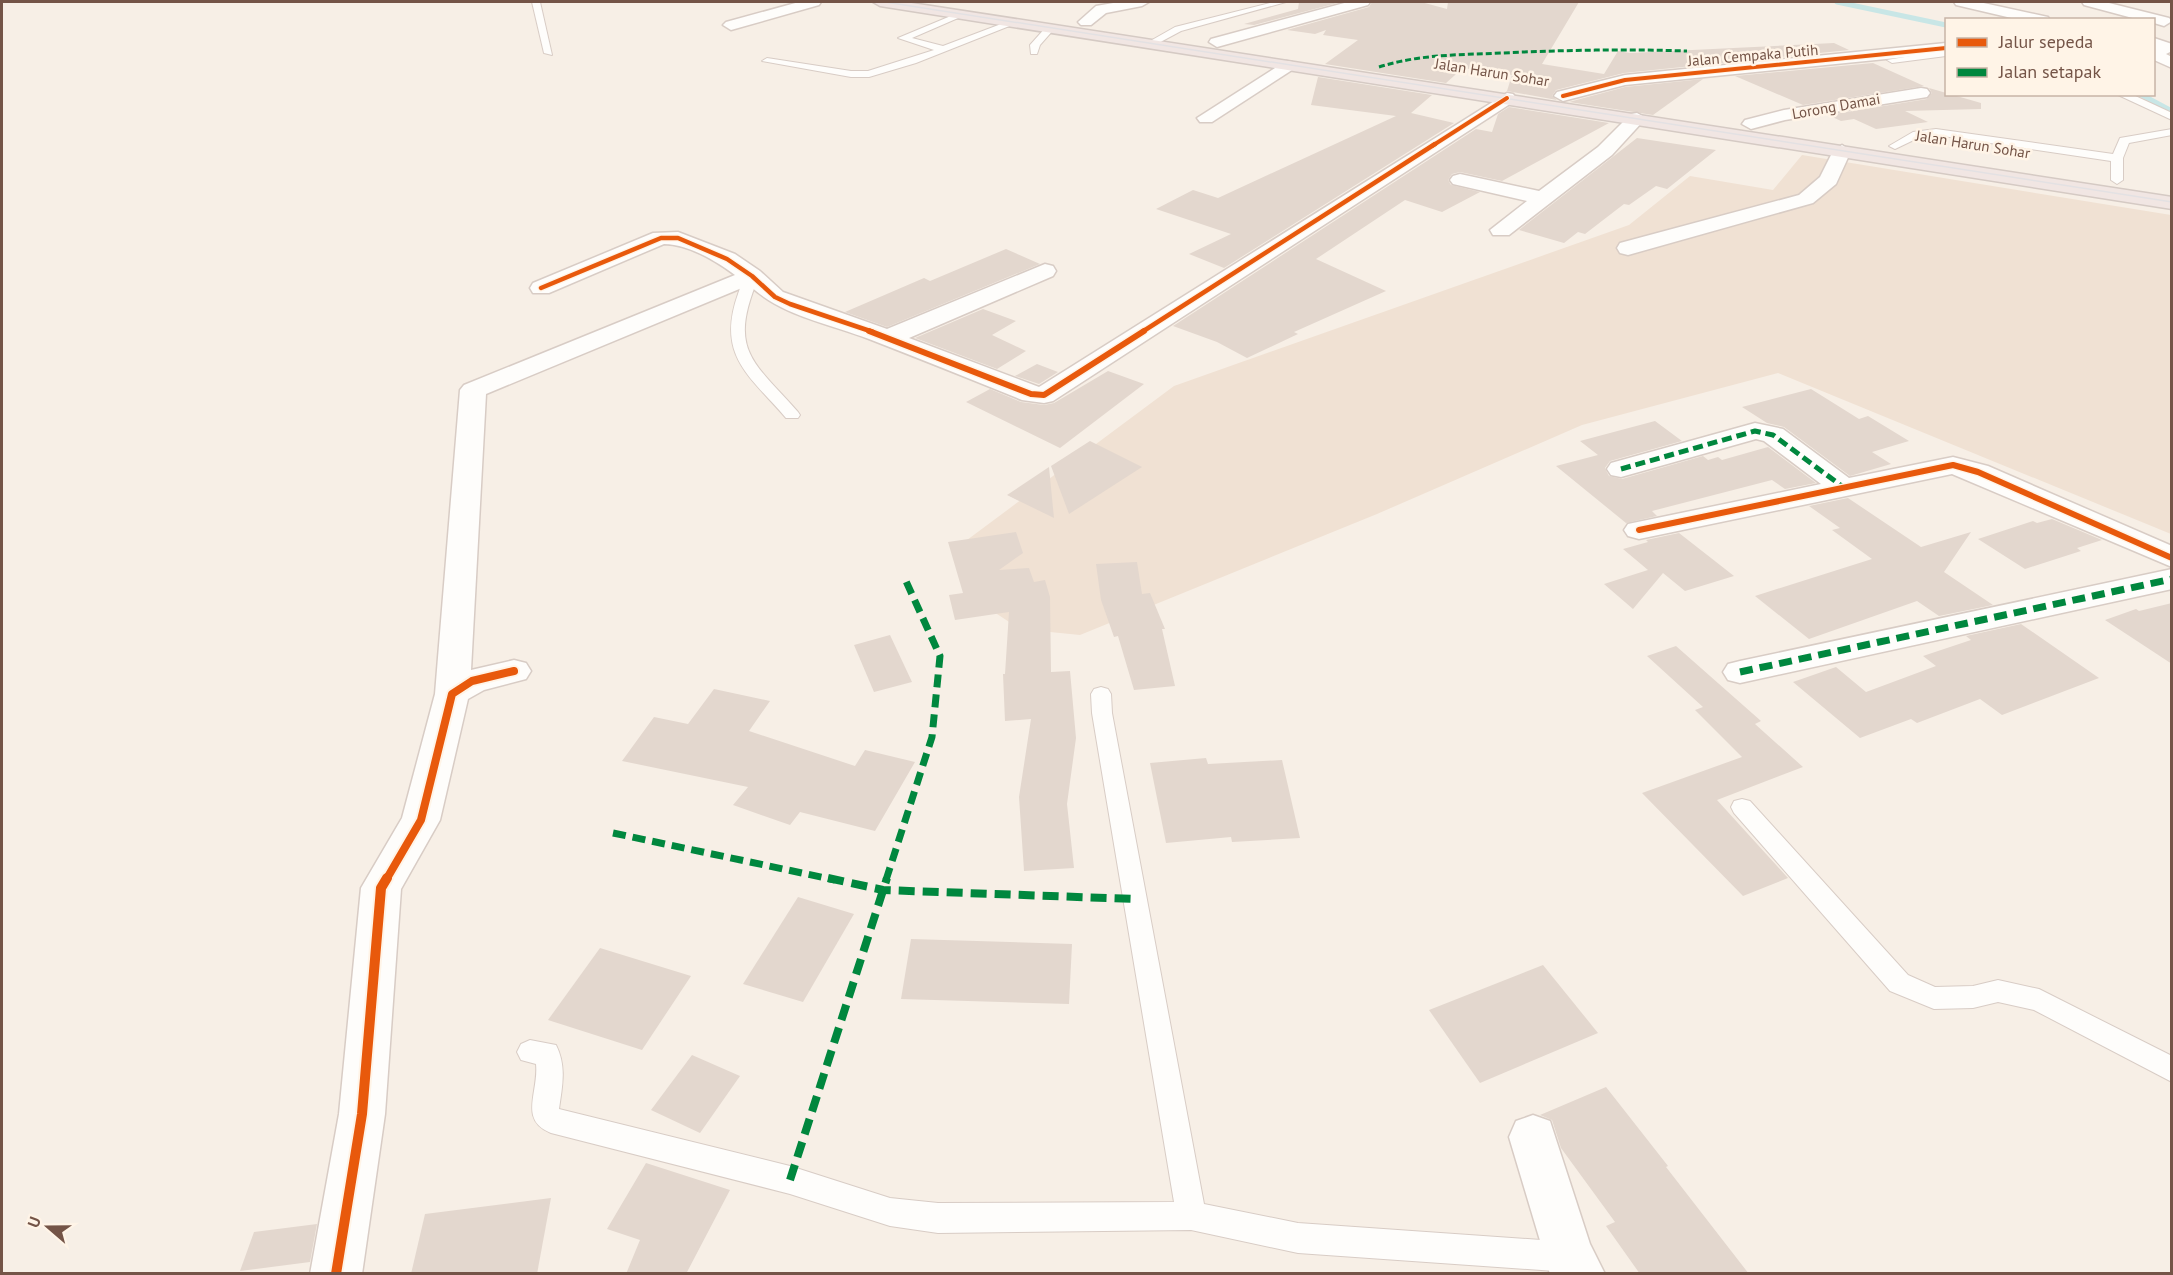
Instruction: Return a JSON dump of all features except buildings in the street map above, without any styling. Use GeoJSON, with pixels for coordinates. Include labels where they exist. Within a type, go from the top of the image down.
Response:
{"type":"FeatureCollection","features":[{"type":"Feature","properties":{"kind":"highway","name":"Jalan Harun Sohar"},"geometry":{"type":"LineString","coordinates":[[880,2],[1086,22],[2172,189]]}},
{"type":"Feature","properties":{"kind":"highway","name":"Jalan Harun Sohar"},"geometry":{"type":"LineString","coordinates":[[956,8],[1012,23],[1637,118],[2172,203]]}},
{"type":"Feature","properties":{"kind":"street"},"geometry":{"type":"LineString","coordinates":[[731,25],[814,2]]}},
{"type":"Feature","properties":{"kind":"street"},"geometry":{"type":"LineString","coordinates":[[1086,22],[1101,9],[1142,2]]}},
{"type":"Feature","properties":{"kind":"street"},"geometry":{"type":"LineString","coordinates":[[1217,42],[1363,2]]}},
{"type":"Feature","properties":{"kind":"street"},"geometry":{"type":"LineString","coordinates":[[1961,2],[2034,18]]}},
{"type":"Feature","properties":{"kind":"street"},"geometry":{"type":"LineString","coordinates":[[2089,2],[2151,18]]}},
{"type":"Feature","properties":{"kind":"street"},"geometry":{"type":"LineString","coordinates":[[2155,43],[2166,47],[2155,56],[2172,63]]}},
{"type":"Feature","properties":{"kind":"street","name":"Jalan Cempaka Putih"},"geometry":{"type":"LineString","coordinates":[[1563,96],[1624,80],[1945,48]]}},
{"type":"Feature","properties":{"kind":"street"},"geometry":{"type":"LineString","coordinates":[[1206,118],[1286,66]]}},
{"type":"Feature","properties":{"kind":"street","name":"Lorong Damai"},"geometry":{"type":"LineString","coordinates":[[1751,124],[1784,115],[1921,93]]}},
{"type":"Feature","properties":{"kind":"street"},"geometry":{"type":"LineString","coordinates":[[541,288],[668,237],[678,238],[727,259],[752,276],[775,297],[1031,394],[1044,395],[1507,98]]}},
{"type":"Feature","properties":{"kind":"street"},"geometry":{"type":"LineString","coordinates":[[1501,230],[1605,151],[1637,118]]}},
{"type":"Feature","properties":{"kind":"street"},"geometry":{"type":"LineString","coordinates":[[1628,248],[1806,199],[1829,180],[1842,152]]}},
{"type":"Feature","properties":{"kind":"street"},"geometry":{"type":"LineString","coordinates":[[1460,180],[1543,198]]}},
{"type":"Feature","properties":{"kind":"street"},"geometry":{"type":"LineString","coordinates":[[888,338],[1045,272]]}},
{"type":"Feature","properties":{"kind":"street"},"geometry":{"type":"LineString","coordinates":[[336,1274],[362,1114],[381,888],[421,820],[452,694],[473,390],[752,276]]}},
{"type":"Feature","properties":{"kind":"street"},"geometry":{"type":"LineString","coordinates":[[1621,469],[1755,431],[1773,435],[1843,487]]}},
{"type":"Feature","properties":{"kind":"street"},"geometry":{"type":"LineString","coordinates":[[1639,530],[1945,465],[1959,465],[2072,512],[2172,558]]}},
{"type":"Feature","properties":{"kind":"street"},"geometry":{"type":"LineString","coordinates":[[1740,672],[2172,579]]}},
{"type":"Feature","properties":{"kind":"street"},"geometry":{"type":"LineString","coordinates":[[452,694],[459,687],[514,671]]}},
{"type":"Feature","properties":{"kind":"street"},"geometry":{"type":"LineString","coordinates":[[1533,1137],[1575,1265]]}},
{"type":"Feature","properties":{"kind":"lane"},"geometry":{"type":"LineString","coordinates":[[536,2],[549,53]]}},
{"type":"Feature","properties":{"kind":"lane"},"geometry":{"type":"LineString","coordinates":[[1150,44],[1166,34],[1282,2]]}},
{"type":"Feature","properties":{"kind":"lane"},"geometry":{"type":"LineString","coordinates":[[942,49],[903,38],[956,8]]}},
{"type":"Feature","properties":{"kind":"lane"},"geometry":{"type":"LineString","coordinates":[[766,61],[858,75],[879,72],[1012,23]]}},
{"type":"Feature","properties":{"kind":"lane"},"geometry":{"type":"LineString","coordinates":[[1034,52],[1035,45],[1050,28]]}},
{"type":"Feature","properties":{"kind":"lane"},"geometry":{"type":"LineString","coordinates":[[920,29],[966,40]]}},
{"type":"Feature","properties":{"kind":"lane"},"geometry":{"type":"LineString","coordinates":[[1892,60],[1945,53]]}},
{"type":"Feature","properties":{"kind":"lane"},"geometry":{"type":"LineString","coordinates":[[2125,96],[2172,117]]}},
{"type":"Feature","properties":{"kind":"lane"},"geometry":{"type":"LineString","coordinates":[[1894,146],[1917,134],[1936,132],[2117,158]]}},
{"type":"Feature","properties":{"kind":"lane"},"geometry":{"type":"LineString","coordinates":[[2117,180],[2117,158],[2124,140],[2172,132]]}},
{"type":"Feature","properties":{"kind":"lane"},"geometry":{"type":"LineString","coordinates":[[752,276],[743,296],[737,328],[742,357],[792,415]]}},
{"type":"Feature","properties":{"kind":"lane"},"geometry":{"type":"LineString","coordinates":[[1101,693],[1102,713],[1118,792],[1191,1216]]}},
{"type":"Feature","properties":{"kind":"lane"},"geometry":{"type":"LineString","coordinates":[[1742,807],[1899,983],[1934,998],[1973,997],[1998,991],[2039,1000],[2172,1070]]}},
{"type":"Feature","properties":{"kind":"lane"},"geometry":{"type":"LineString","coordinates":[[530,1052],[547,1053],[552,1071],[551,1088],[544,1112],[550,1120],[790,1180],[890,1212],[938,1218],[1191,1216],[1298,1238],[1575,1265]]}},
{"type":"Feature","properties":{"kind":"shaded area"},"geometry":{"type":"Polygon","coordinates":[[[1802,155],[2171,215],[2171,534],[1778,373],[1582,425],[1377,514],[1080,635],[1020,629],[965,593],[963,543],[1174,386],[1629,225],[1690,176],[1773,190],[1802,155]]]}},
{"type":"Feature","properties":{"kind":"waterway"},"geometry":{"type":"LineString","coordinates":[[1837,2],[1945,25]]}},
{"type":"Feature","properties":{"kind":"waterway"},"geometry":{"type":"LineString","coordinates":[[2144,96],[2172,111]]}},
{"type":"Feature","properties":{"kind":"tram line"},"geometry":{"type":"LineString","coordinates":[[885,2],[2172,202]]}},
{"type":"Feature","properties":{"kind":"marked path"},"geometry":{"type":"LineString","coordinates":[[1379,67],[1408,59],[1452,54],[1592,50],[1687,51]]}},
{"type":"Feature","properties":{"kind":"marked path"},"geometry":{"type":"LineString","coordinates":[[1621,469],[1755,431],[1773,435],[1843,487]]}},
{"type":"Feature","properties":{"kind":"marked path"},"geometry":{"type":"LineString","coordinates":[[790,1180],[932,737],[940,656],[905,579]]}},
{"type":"Feature","properties":{"kind":"marked path"},"geometry":{"type":"LineString","coordinates":[[1740,672],[2172,579]]}},
{"type":"Feature","properties":{"kind":"marked path"},"geometry":{"type":"LineString","coordinates":[[613,833],[883,890],[1135,899]]}},
{"type":"Feature","properties":{"kind":"cycle path"},"geometry":{"type":"LineString","coordinates":[[1563,96],[1625,80],[1945,48]]}},
{"type":"Feature","properties":{"kind":"cycle path"},"geometry":{"type":"LineString","coordinates":[[541,288],[661,238],[678,238],[727,259],[752,276],[775,297],[790,304],[875,333],[1031,394],[1044,395],[1507,98]]}},
{"type":"Feature","properties":{"kind":"cycle path"},"geometry":{"type":"LineString","coordinates":[[1639,530],[1953,465],[1978,472],[2172,558]]}},
{"type":"Feature","properties":{"kind":"cycle path"},"geometry":{"type":"LineString","coordinates":[[336,1274],[362,1114],[381,888],[421,820],[452,694],[472,681],[514,671]]}}]}
